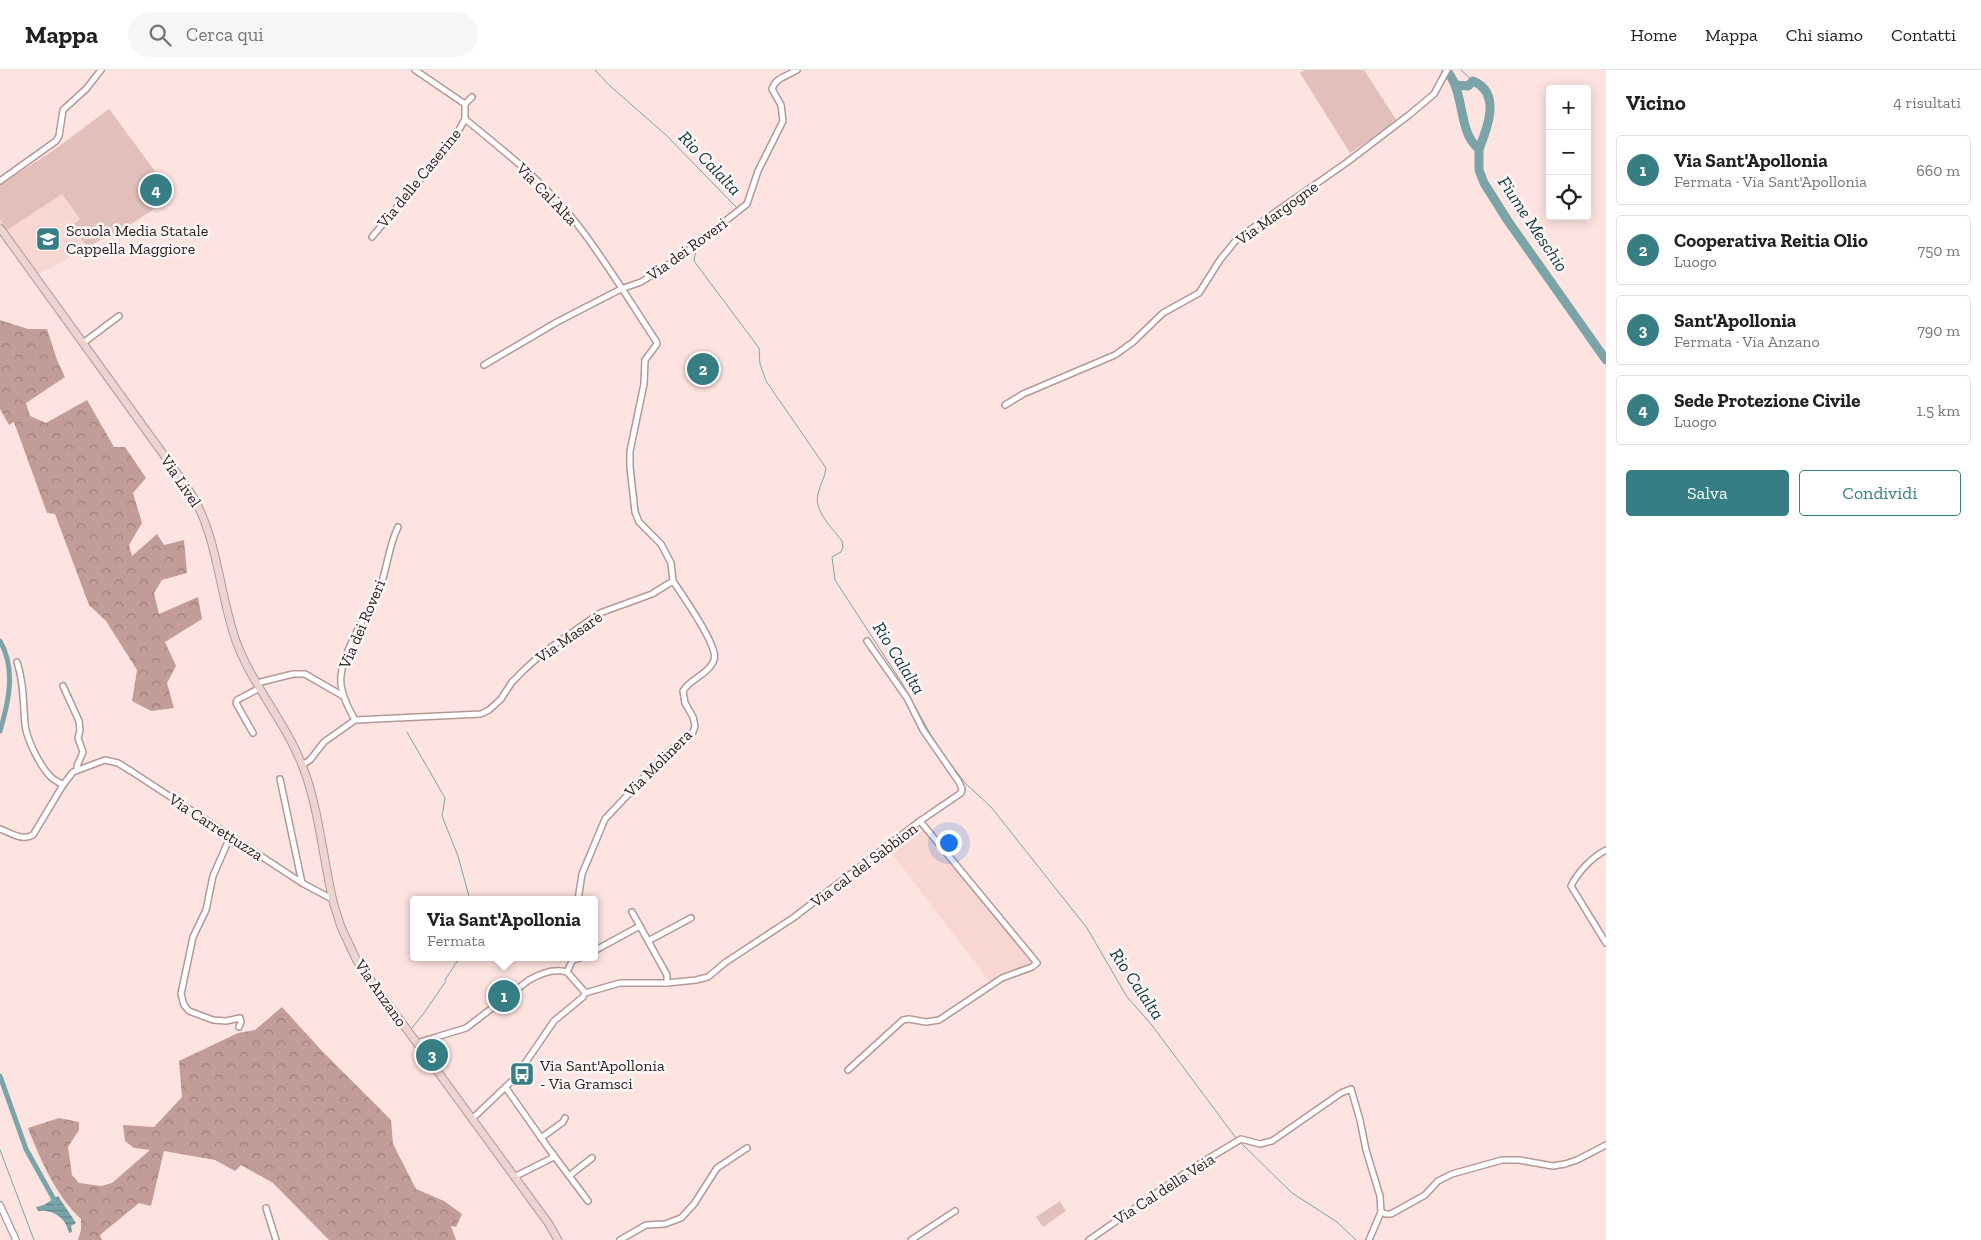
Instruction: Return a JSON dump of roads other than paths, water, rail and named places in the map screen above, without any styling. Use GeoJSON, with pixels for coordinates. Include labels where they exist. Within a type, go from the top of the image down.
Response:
{"type":"FeatureCollection","features":[{"type":"Feature","properties":{"kind":"main road","name":"Via Livel"},"geometry":{"type":"LineString","coordinates":[[0,228],[187,486],[200,509],[208,530],[235,636],[243,657],[302,765]]}},
{"type":"Feature","properties":{"kind":"main road","name":"Via Anzano"},"geometry":{"type":"LineString","coordinates":[[302,765],[310,792],[332,899],[341,927],[357,961],[558,1240]]}},
{"type":"Feature","properties":{"kind":"street"},"geometry":{"type":"LineString","coordinates":[[0,182],[56,141],[59,136],[63,110],[86,89],[101,70]]}},
{"type":"Feature","properties":{"kind":"street"},"geometry":{"type":"LineString","coordinates":[[415,70],[465,104]]}},
{"type":"Feature","properties":{"kind":"street","name":"Via dei Roveri"},"geometry":{"type":"LineString","coordinates":[[484,365],[557,322],[621,289],[641,282],[677,260],[747,204],[758,171],[783,121],[781,105],[772,89],[773,85],[776,81],[797,70]]}},
{"type":"Feature","properties":{"kind":"street","name":"Via Margogne"},"geometry":{"type":"LineString","coordinates":[[1005,405],[1023,394],[1115,355],[1133,342],[1163,313],[1199,293],[1220,260],[1237,239],[1346,163],[1409,115],[1434,94],[1446,72]]}},
{"type":"Feature","properties":{"kind":"street"},"geometry":{"type":"LineString","coordinates":[[465,119],[465,104],[472,97]]}},
{"type":"Feature","properties":{"kind":"street","name":"Via delle Caserine"},"geometry":{"type":"LineString","coordinates":[[372,237],[454,139],[465,119]]}},
{"type":"Feature","properties":{"kind":"street","name":"Via Cal Alta"},"geometry":{"type":"LineString","coordinates":[[465,119],[516,161],[549,192],[577,223],[657,344],[645,360],[644,384],[630,451],[630,467],[635,512],[639,522],[661,544],[672,564],[674,582]]}},
{"type":"Feature","properties":{"kind":"street"},"geometry":{"type":"LineString","coordinates":[[83,343],[119,316]]}},
{"type":"Feature","properties":{"kind":"street","name":"Via dei Roveri"},"geometry":{"type":"LineString","coordinates":[[355,720],[343,696],[340,683],[341,666],[382,579],[392,539],[398,527]]}},
{"type":"Feature","properties":{"kind":"street","name":"Via Masarè"},"geometry":{"type":"LineString","coordinates":[[355,720],[481,714],[489,710],[501,699],[512,682],[525,669],[600,613],[652,594],[674,582]]}},
{"type":"Feature","properties":{"kind":"street","name":"Via Molinera"},"geometry":{"type":"LineString","coordinates":[[579,896],[582,874],[605,819],[667,753],[693,732],[693,717],[685,703],[683,691],[690,682],[713,663],[713,649],[674,582]]}},
{"type":"Feature","properties":{"kind":"street"},"geometry":{"type":"LineString","coordinates":[[867,641],[907,698],[923,730],[962,789],[961,793],[920,820]]}},
{"type":"Feature","properties":{"kind":"street"},"geometry":{"type":"LineString","coordinates":[[16,662],[24,690],[25,726],[29,739],[41,764],[50,776],[63,785]]}},
{"type":"Feature","properties":{"kind":"street"},"geometry":{"type":"LineString","coordinates":[[253,733],[236,703],[237,700],[259,685],[293,674],[305,674],[328,685],[343,696]]}},
{"type":"Feature","properties":{"kind":"street"},"geometry":{"type":"LineString","coordinates":[[0,829],[22,838],[28,838],[33,835],[63,785],[72,772],[77,770],[83,752],[78,738],[80,730],[78,721],[62,686]]}},
{"type":"Feature","properties":{"kind":"street"},"geometry":{"type":"LineString","coordinates":[[302,765],[310,760],[324,742],[355,720]]}},
{"type":"Feature","properties":{"kind":"street","name":"Via Carrettuzza"},"geometry":{"type":"LineString","coordinates":[[77,770],[105,760],[118,763],[302,883],[332,899]]}},
{"type":"Feature","properties":{"kind":"street"},"geometry":{"type":"LineString","coordinates":[[280,780],[302,883]]}},
{"type":"Feature","properties":{"kind":"street","name":"Via cal del Sabbion"},"geometry":{"type":"LineString","coordinates":[[667,983],[708,977],[726,962],[793,918],[920,820],[1037,963],[1032,967],[1002,978],[939,1020],[926,1022],[909,1019],[903,1020],[848,1070]]}},
{"type":"Feature","properties":{"kind":"street"},"geometry":{"type":"LineString","coordinates":[[230,836],[213,876],[206,910],[193,937],[180,994],[189,1012],[214,1020],[240,1018],[239,1028]]}},
{"type":"Feature","properties":{"kind":"street"},"geometry":{"type":"LineString","coordinates":[[1606,850],[1592,859],[1571,886],[1606,943]]}},
{"type":"Feature","properties":{"kind":"street"},"geometry":{"type":"LineString","coordinates":[[472,1120],[506,1088],[549,1028],[577,1003],[585,993],[620,983],[667,983],[666,975],[632,912]]}},
{"type":"Feature","properties":{"kind":"street"},"geometry":{"type":"LineString","coordinates":[[648,941],[691,918]]}},
{"type":"Feature","properties":{"kind":"street"},"geometry":{"type":"LineString","coordinates":[[598,950],[638,927],[641,928]]}},
{"type":"Feature","properties":{"kind":"street"},"geometry":{"type":"LineString","coordinates":[[567,972],[572,961]]}},
{"type":"Feature","properties":{"kind":"street"},"geometry":{"type":"LineString","coordinates":[[417,1044],[466,1028],[535,976],[552,971],[567,972],[575,978],[585,993]]}},
{"type":"Feature","properties":{"kind":"street"},"geometry":{"type":"LineString","coordinates":[[506,1088],[588,1201]]}},
{"type":"Feature","properties":{"kind":"street","name":"Via Cal della Veia"},"geometry":{"type":"LineString","coordinates":[[1088,1240],[1191,1170],[1241,1139],[1260,1144],[1272,1141],[1290,1127],[1348,1090],[1360,1120],[1366,1150],[1380,1196],[1381,1212]]}},
{"type":"Feature","properties":{"kind":"street"},"geometry":{"type":"LineString","coordinates":[[541,1138],[563,1122],[565,1118]]}},
{"type":"Feature","properties":{"kind":"street"},"geometry":{"type":"LineString","coordinates":[[1369,1240],[1381,1212],[1391,1214],[1425,1195],[1438,1181],[1452,1174],[1502,1160],[1519,1160],[1553,1166],[1565,1164],[1606,1145]]}},
{"type":"Feature","properties":{"kind":"street"},"geometry":{"type":"LineString","coordinates":[[620,1240],[646,1225],[665,1224],[681,1218],[694,1204],[717,1168],[747,1148]]}},
{"type":"Feature","properties":{"kind":"street"},"geometry":{"type":"LineString","coordinates":[[514,1177],[552,1158],[553,1154]]}},
{"type":"Feature","properties":{"kind":"street"},"geometry":{"type":"LineString","coordinates":[[570,1176],[592,1158]]}},
{"type":"Feature","properties":{"kind":"street"},"geometry":{"type":"LineString","coordinates":[[0,1206],[16,1240]]}},
{"type":"Feature","properties":{"kind":"street"},"geometry":{"type":"LineString","coordinates":[[266,1208],[276,1240]]}},
{"type":"Feature","properties":{"kind":"street"},"geometry":{"type":"LineString","coordinates":[[911,1240],[955,1210]]}},
{"type":"Feature","properties":{"kind":"street"},"geometry":{"type":"LineString","coordinates":[[0,1223],[8,1221]]}},
{"type":"Feature","properties":{"kind":"water"},"geometry":{"type":"Polygon","coordinates":[[[58,1196],[76,1223],[71,1226],[72,1232],[69,1233],[62,1219],[54,1213],[38,1211],[36,1207],[44,1205],[58,1196]]]}},
{"type":"Feature","properties":{"kind":"waterway","name":"Rio Calalta"},"geometry":{"type":"LineString","coordinates":[[595,70],[609,85],[666,135],[737,208]]}},
{"type":"Feature","properties":{"kind":"waterway","name":"Fiume Meschio"},"geometry":{"type":"LineString","coordinates":[[1446,70],[1456,89],[1467,133],[1479,149],[1479,170],[1484,183],[1508,221],[1606,360]]}},
{"type":"Feature","properties":{"kind":"waterway"},"geometry":{"type":"LineString","coordinates":[[1461,70],[1473,81]]}},
{"type":"Feature","properties":{"kind":"waterway"},"geometry":{"type":"LineString","coordinates":[[1456,85],[1468,86],[1473,81],[1482,87],[1487,94],[1490,112],[1486,132],[1479,149]]}},
{"type":"Feature","properties":{"kind":"waterway","name":"Rio Calalta"},"geometry":{"type":"LineString","coordinates":[[739,214],[696,250],[694,261],[759,348],[760,364],[766,381],[826,468],[817,500],[821,513],[842,541],[843,547],[841,552],[832,557],[835,580],[902,683],[931,735],[947,759],[965,783],[991,807],[1087,928],[1127,997],[1151,1024],[1236,1138]]}},
{"type":"Feature","properties":{"kind":"waterway"},"geometry":{"type":"LineString","coordinates":[[0,641],[5,652],[9,674],[8,697],[0,731]]}},
{"type":"Feature","properties":{"kind":"waterway"},"geometry":{"type":"LineString","coordinates":[[407,732],[445,798],[442,816],[458,856],[469,896]]}},
{"type":"Feature","properties":{"kind":"waterway"},"geometry":{"type":"LineString","coordinates":[[445,980],[457,961]]}},
{"type":"Feature","properties":{"kind":"waterway"},"geometry":{"type":"LineString","coordinates":[[412,1028],[446,981]]}},
{"type":"Feature","properties":{"kind":"waterway"},"geometry":{"type":"LineString","coordinates":[[0,1076],[26,1149],[56,1203]]}},
{"type":"Feature","properties":{"kind":"waterway","name":"Rio Calalta"},"geometry":{"type":"LineString","coordinates":[[1239,1141],[1292,1193],[1337,1222],[1356,1240]]}},
{"type":"Feature","properties":{"kind":"waterway"},"geometry":{"type":"LineString","coordinates":[[0,1150],[34,1240]]}},
{"type":"Feature","properties":{"kind":"place","name":"Sede Protezione Civile"},"geometry":{"type":"Point","coordinates":[156,190]}},
{"type":"Feature","properties":{"kind":"place","name":"Scuola Media Statale Cappella Maggiore"},"geometry":{"type":"Point","coordinates":[48,239]}},
{"type":"Feature","properties":{"kind":"place","name":"Cooperativa Reitia Olio"},"geometry":{"type":"Point","coordinates":[703,369]}},
{"type":"Feature","properties":{"kind":"place","name":"Via Sant'Apollonia"},"geometry":{"type":"Point","coordinates":[504,996]}},
{"type":"Feature","properties":{"kind":"place","name":"Sant'Apollonia"},"geometry":{"type":"Point","coordinates":[432,1055]}},
{"type":"Feature","properties":{"kind":"place","name":"Via Sant'Apollonia - Via Gramsci"},"geometry":{"type":"Point","coordinates":[522,1074]}}]}
